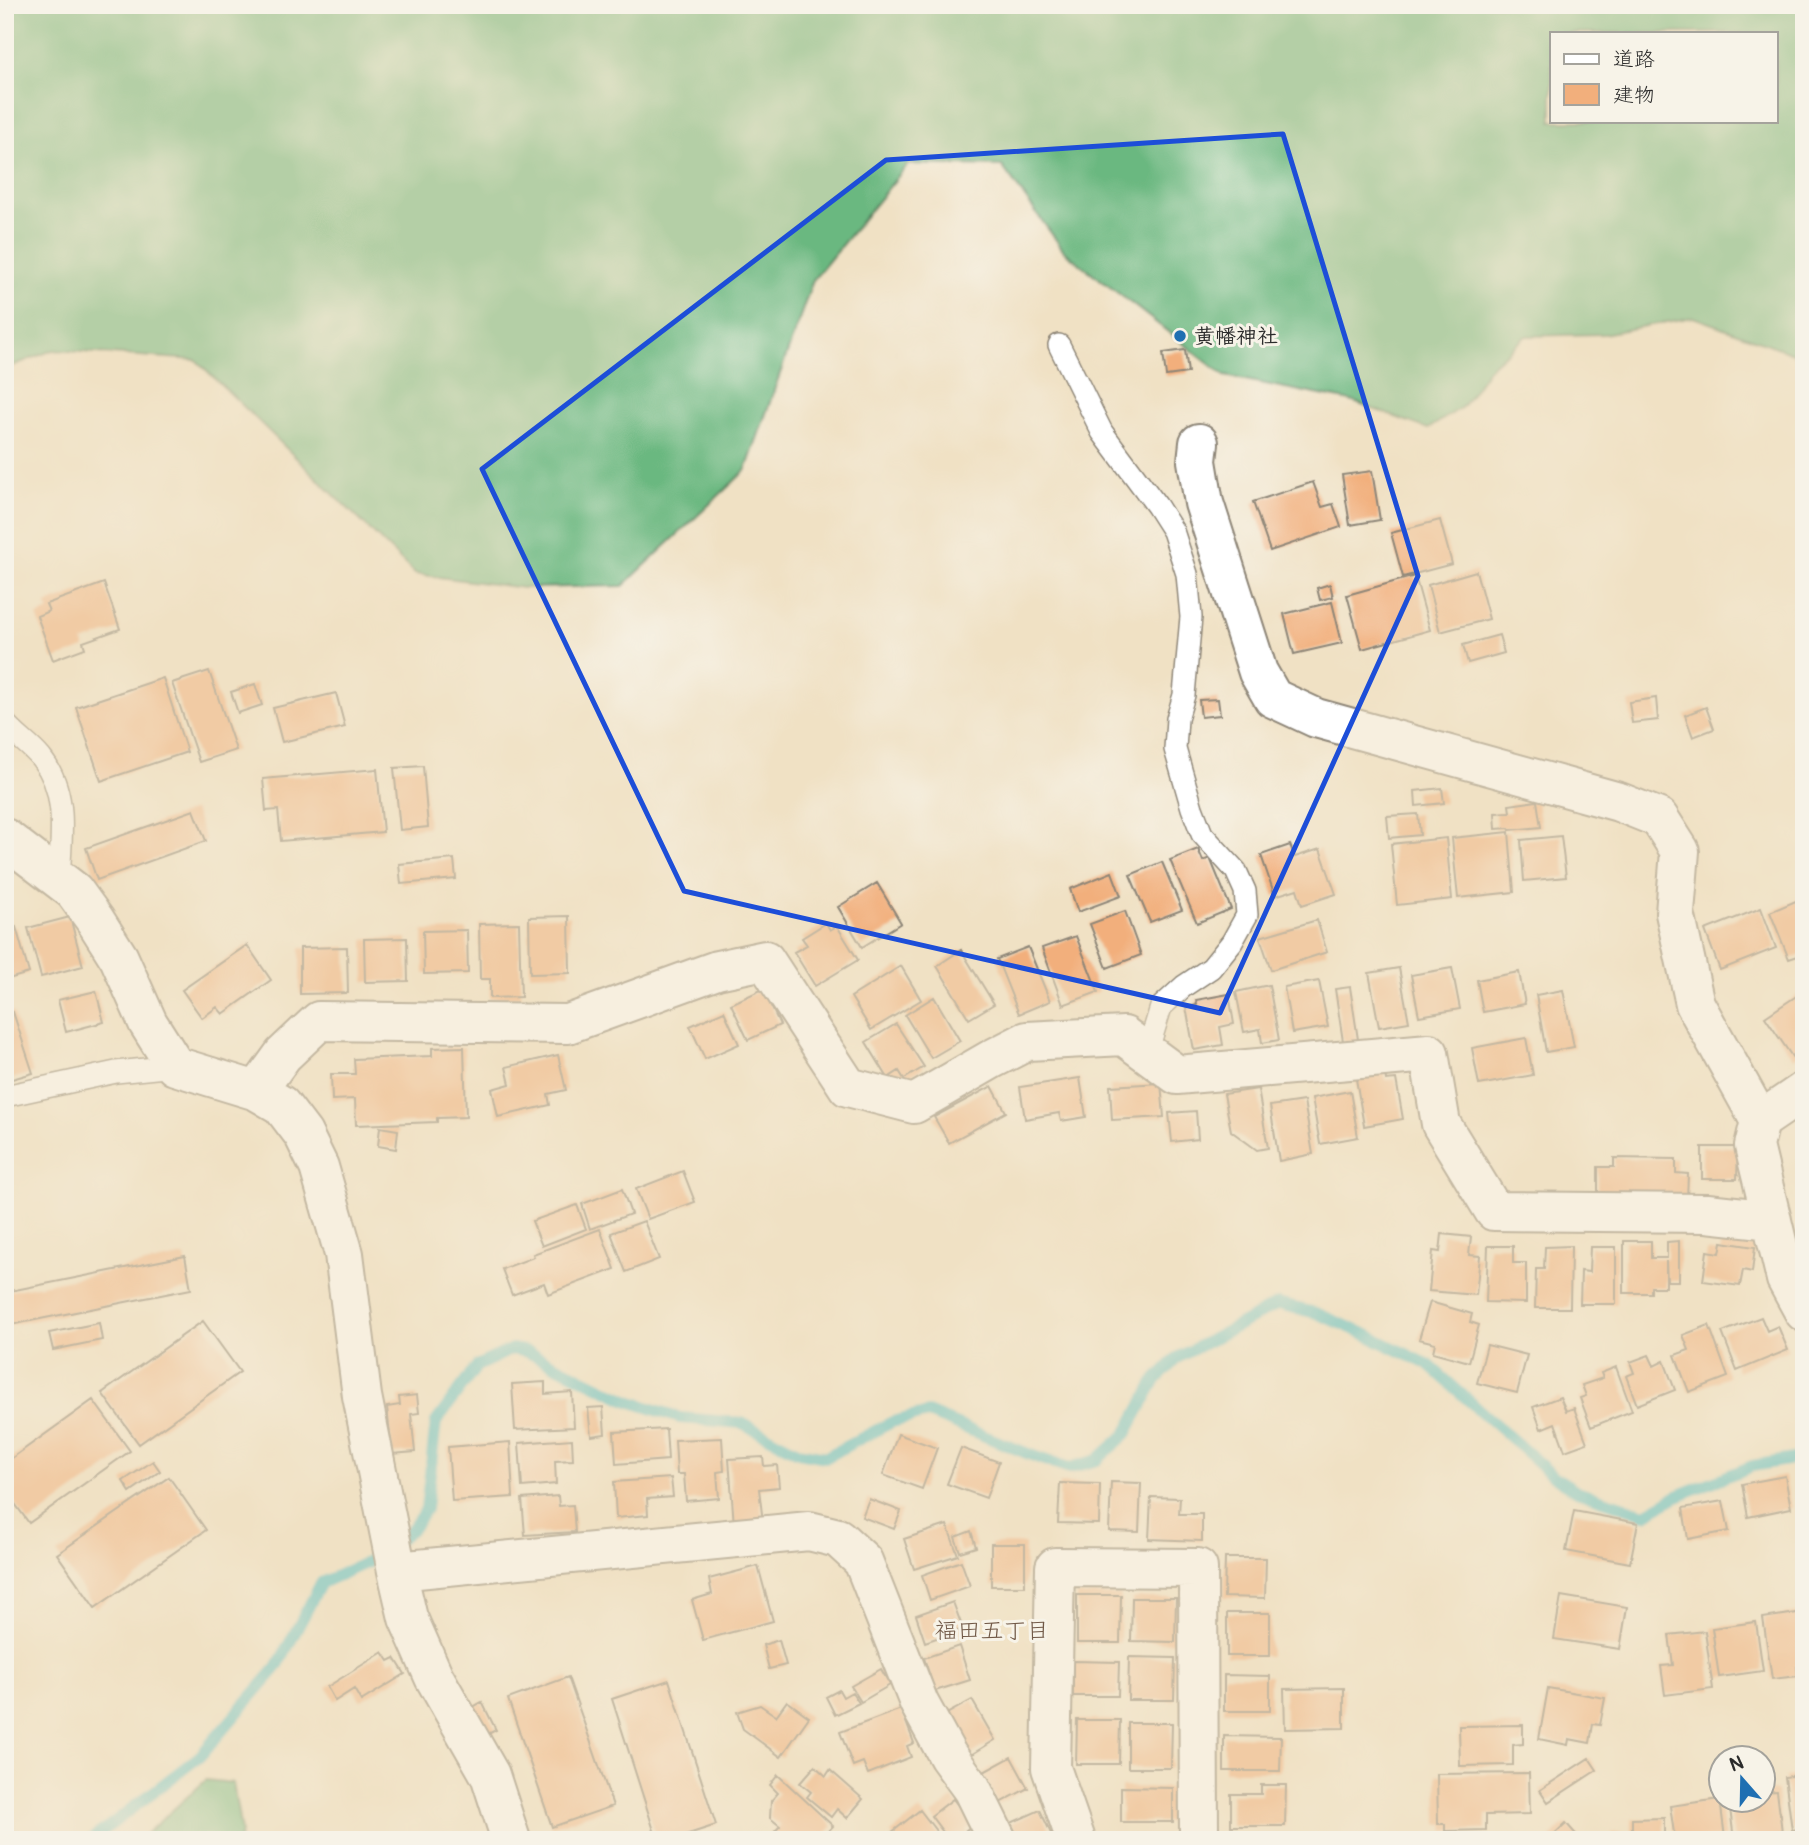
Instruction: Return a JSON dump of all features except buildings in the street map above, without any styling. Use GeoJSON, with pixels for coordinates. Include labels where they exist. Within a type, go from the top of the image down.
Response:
{"type":"FeatureCollection","features":[{"type":"Feature","properties":{"kind":"street"},"geometry":{"type":"LineString","coordinates":[[1199,443],[1197,461],[1203,503],[1258,672],[1273,698],[1316,718],[1619,802],[1659,818],[1680,851],[1675,913],[1695,1004],[1760,1121]]}},
{"type":"Feature","properties":{"kind":"street"},"geometry":{"type":"LineString","coordinates":[[5,838],[74,891],[119,958],[148,1023],[175,1066],[257,1091],[281,1105],[303,1134],[319,1167],[344,1254],[362,1396],[408,1618],[434,1677],[490,1775],[511,1840]]}},
{"type":"Feature","properties":{"kind":"street"},"geometry":{"type":"LineString","coordinates":[[257,1091],[283,1055],[319,1021],[568,1024],[717,970],[765,960],[848,1087],[914,1104],[1027,1041],[1124,1036],[1177,1075],[1429,1053],[1441,1124],[1494,1211],[1707,1213],[1772,1220]]}},
{"type":"Feature","properties":{"kind":"street"},"geometry":{"type":"LineString","coordinates":[[1804,1091],[1760,1121],[1754,1146],[1786,1279],[1804,1312]]}},
{"type":"Feature","properties":{"kind":"street"},"geometry":{"type":"LineString","coordinates":[[397,1571],[809,1531],[838,1538],[863,1561],[919,1703],[948,1756],[972,1789],[997,1840]]}},
{"type":"Feature","properties":{"kind":"street"},"geometry":{"type":"LineString","coordinates":[[1076,1840],[1051,1768],[1055,1567],[1198,1568],[1199,1840]]}},
{"type":"Feature","properties":{"kind":"lane"},"geometry":{"type":"LineString","coordinates":[[1059,345],[1102,432],[1173,531],[1187,574],[1192,617],[1175,749],[1202,834],[1236,872],[1245,891],[1247,915],[1231,942],[1211,968],[1184,986],[1161,1007],[1147,1053]]}},
{"type":"Feature","properties":{"kind":"lane"},"geometry":{"type":"LineString","coordinates":[[5,723],[15,736],[41,758],[57,786],[62,812],[58,879]]}},
{"type":"Feature","properties":{"kind":"lane"},"geometry":{"type":"LineString","coordinates":[[5,1096],[116,1072],[175,1066]]}},
{"type":"Feature","properties":{"kind":"highlighted area"},"geometry":{"type":"Polygon","coordinates":[[[1283,134],[1418,576],[1220,1013],[684,891],[482,469],[886,160],[1283,134]]]}},
{"type":"Feature","properties":{"kind":"green space"},"geometry":{"type":"Polygon","coordinates":[[[5,5],[1804,5],[1804,362],[1793,353],[1693,317],[1604,334],[1526,336],[1488,369],[1462,407],[1428,429],[1351,401],[1225,376],[1065,252],[1002,166],[908,164],[813,280],[746,470],[623,586],[524,588],[415,574],[196,360],[53,350],[7,368],[5,373],[5,5]]]}},
{"type":"Feature","properties":{"kind":"green space"},"geometry":{"type":"Polygon","coordinates":[[[206,1780],[233,1783],[241,1832],[239,1840],[139,1840],[206,1780]]]}},
{"type":"Feature","properties":{"kind":"waterway"},"geometry":{"type":"LineString","coordinates":[[91,1840],[200,1756],[277,1667],[321,1583],[368,1562],[412,1529],[426,1509],[436,1422],[477,1366],[512,1349],[528,1352],[629,1401],[680,1418],[742,1423],[798,1452],[826,1457],[892,1422],[928,1413],[1070,1468],[1097,1460],[1126,1434],[1155,1381],[1177,1358],[1278,1304],[1316,1313],[1429,1365],[1552,1475],[1577,1491],[1645,1514],[1677,1496],[1752,1466],[1804,1457]]}},
{"type":"Feature","properties":{"kind":"place","name":"黄幡神社"},"geometry":{"type":"Point","coordinates":[1180,336]}},
{"type":"Feature","properties":{"kind":"district","name":"福田五丁目"},"geometry":{"type":"Point","coordinates":[992,1630]}}]}
